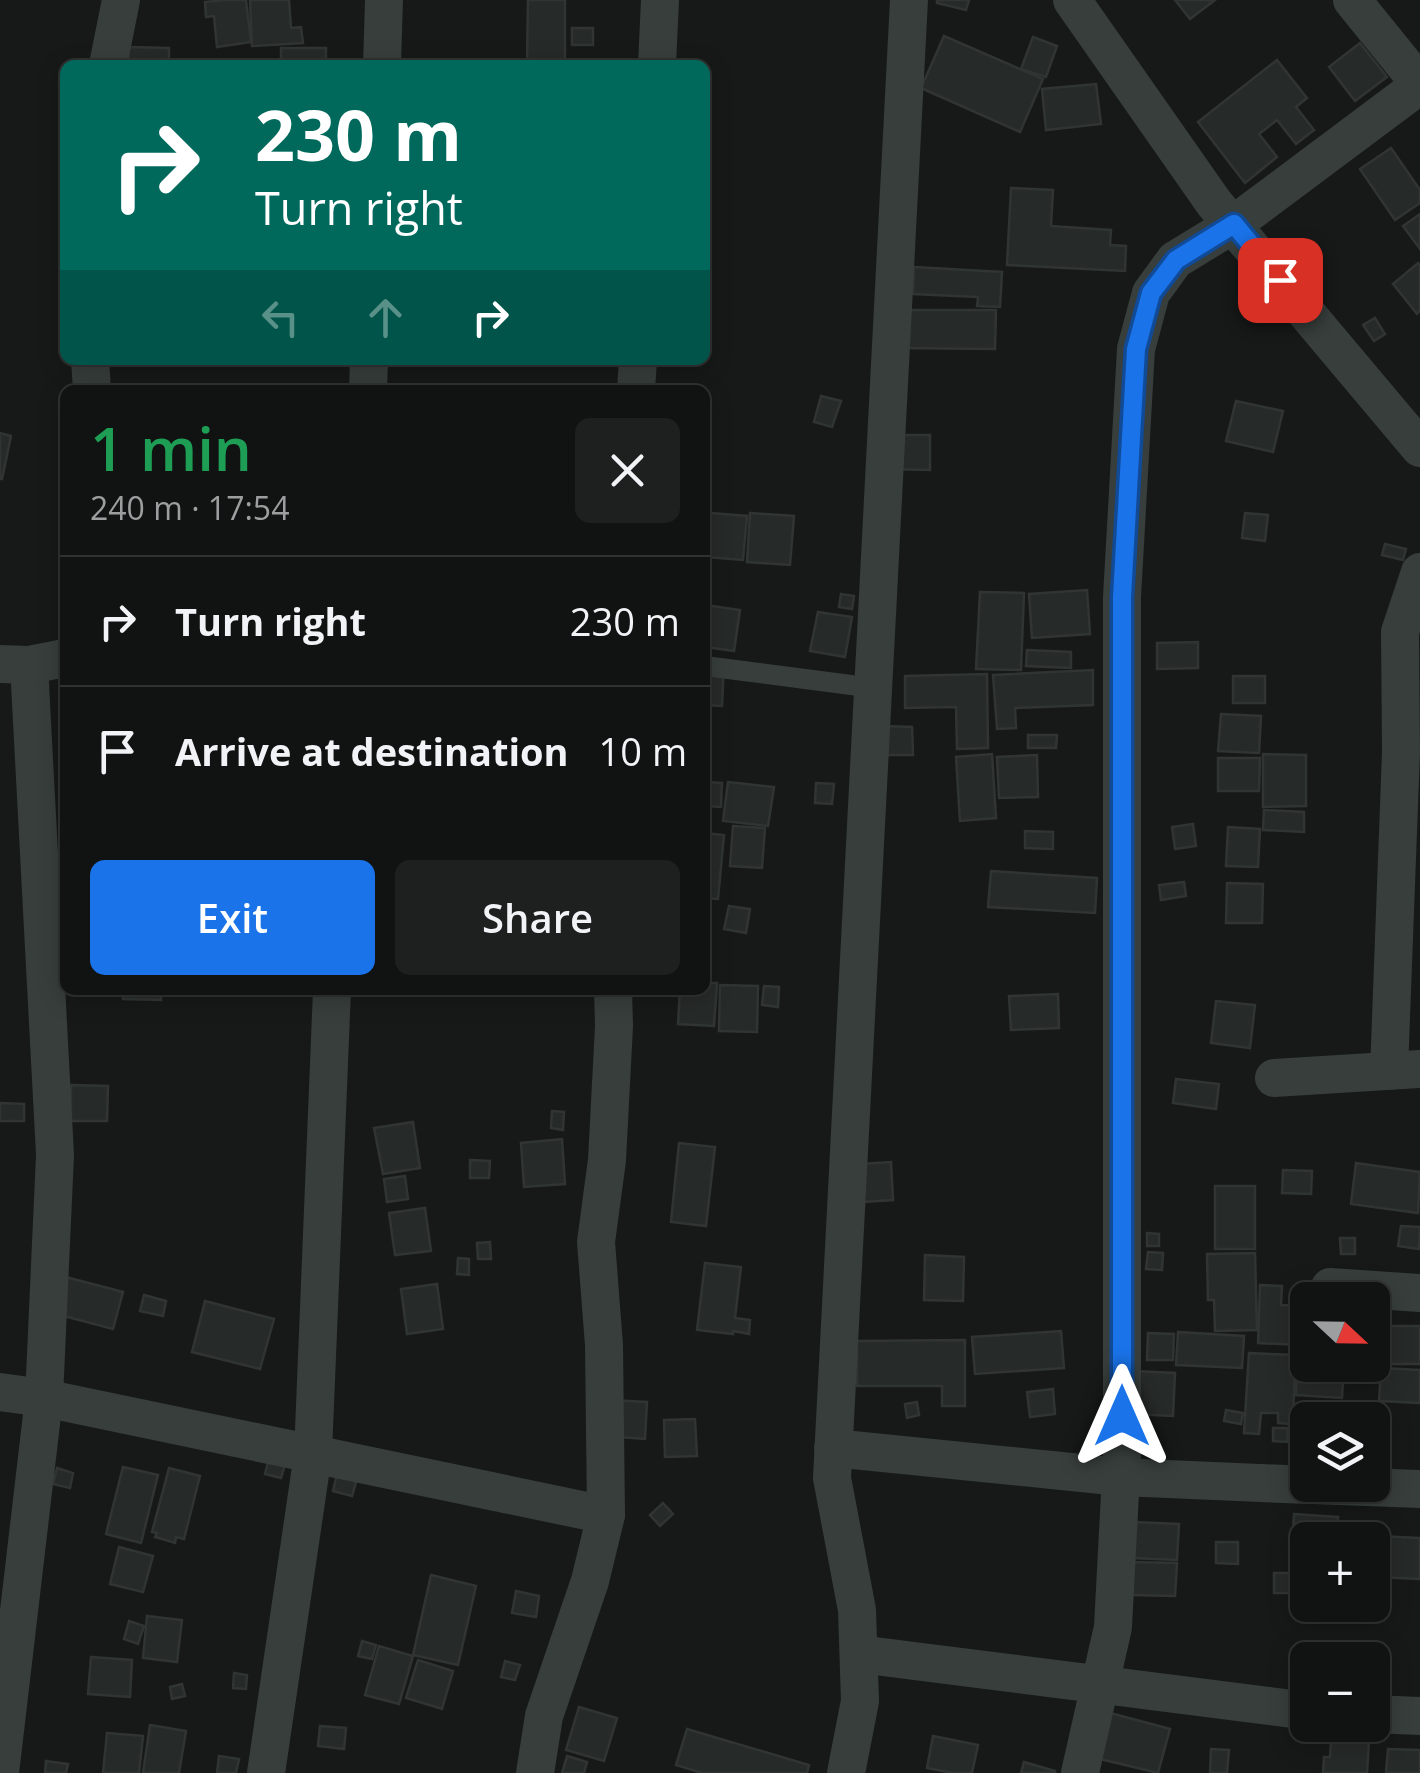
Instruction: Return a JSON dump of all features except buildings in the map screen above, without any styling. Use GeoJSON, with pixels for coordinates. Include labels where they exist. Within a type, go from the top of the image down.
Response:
{"type":"FeatureCollection","features":[{"type":"Feature","properties":{"kind":"street"},"geometry":{"type":"LineString","coordinates":[[109,60],[121,0]]}},
{"type":"Feature","properties":{"kind":"street"},"geometry":{"type":"LineString","coordinates":[[382,60],[384,0]]}},
{"type":"Feature","properties":{"kind":"street"},"geometry":{"type":"LineString","coordinates":[[656,60],[660,0]]}},
{"type":"Feature","properties":{"kind":"street"},"geometry":{"type":"LineString","coordinates":[[846,1773],[860,1701],[859,1654],[856,1610],[832,1478],[833,1448],[909,0]]}},
{"type":"Feature","properties":{"kind":"street"},"geometry":{"type":"LineString","coordinates":[[1072,0],[1214,203],[1420,448]]}},
{"type":"Feature","properties":{"kind":"street"},"geometry":{"type":"LineString","coordinates":[[1080,1773],[1113,1626],[1120,1477],[1122,597],[1136,349],[1151,293],[1176,260],[1234,224],[1420,84],[1352,0]]}},
{"type":"Feature","properties":{"kind":"street"},"geometry":{"type":"LineString","coordinates":[[1274,1078],[1404,1070],[1400,632],[1420,572]]}},
{"type":"Feature","properties":{"kind":"street"},"geometry":{"type":"LineString","coordinates":[[0,1773],[44,1398],[55,1155],[31,662]]}},
{"type":"Feature","properties":{"kind":"street"},"geometry":{"type":"LineString","coordinates":[[266,1773],[313,1454],[332,995]]}},
{"type":"Feature","properties":{"kind":"street"},"geometry":{"type":"LineString","coordinates":[[535,1773],[544,1716],[590,1581],[606,1515],[604,1346],[596,1242],[607,1160],[613,995]]}},
{"type":"Feature","properties":{"kind":"street"},"geometry":{"type":"LineString","coordinates":[[1390,1291],[1420,1293]]}},
{"type":"Feature","properties":{"kind":"street"},"geometry":{"type":"LineString","coordinates":[[0,1392],[606,1515]]}},
{"type":"Feature","properties":{"kind":"street"},"geometry":{"type":"LineString","coordinates":[[833,1448],[1120,1477],[1290,1484]]}},
{"type":"Feature","properties":{"kind":"street"},"geometry":{"type":"LineString","coordinates":[[1390,1488],[1420,1489]]}},
{"type":"Feature","properties":{"kind":"street"},"geometry":{"type":"LineString","coordinates":[[859,1654],[1290,1709]]}},
{"type":"Feature","properties":{"kind":"street"},"geometry":{"type":"LineString","coordinates":[[1390,1715],[1420,1716]]}},
{"type":"Feature","properties":{"kind":"lane"},"geometry":{"type":"LineString","coordinates":[[710,667],[874,688]]}},
{"type":"Feature","properties":{"kind":"route"},"geometry":{"type":"LineString","coordinates":[[1122,1416],[1122,597],[1136,349],[1151,293],[1176,260],[1234,224],[1280,280]]}}]}
